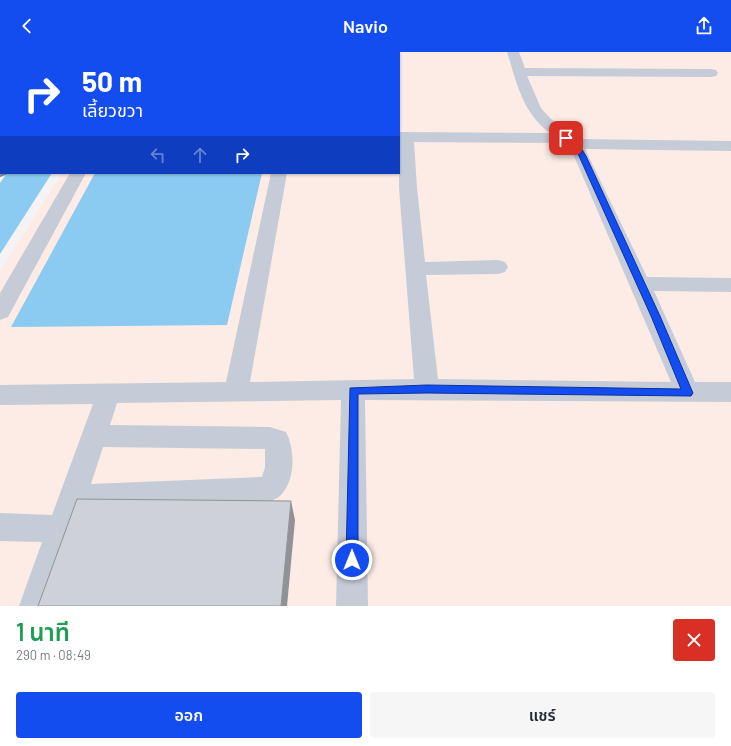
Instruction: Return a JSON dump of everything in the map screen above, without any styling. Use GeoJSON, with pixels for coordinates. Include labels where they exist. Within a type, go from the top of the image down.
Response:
{"type":"FeatureCollection","features":[{"type":"Feature","properties":{"kind":"street"},"geometry":{"type":"LineString","coordinates":[[513,52],[532,108],[549,126],[571,141],[640,284],[688,393]]}},
{"type":"Feature","properties":{"kind":"street"},"geometry":{"type":"LineString","coordinates":[[520,72],[711,73]]}},
{"type":"Feature","properties":{"kind":"street"},"geometry":{"type":"LineString","coordinates":[[427,389],[403,137],[731,146]]}},
{"type":"Feature","properties":{"kind":"street"},"geometry":{"type":"LineString","coordinates":[[0,312],[77,174]]}},
{"type":"Feature","properties":{"kind":"street"},"geometry":{"type":"LineString","coordinates":[[236,391],[279,174]]}},
{"type":"Feature","properties":{"kind":"street"},"geometry":{"type":"LineString","coordinates":[[415,269],[498,267]]}},
{"type":"Feature","properties":{"kind":"street"},"geometry":{"type":"LineString","coordinates":[[640,284],[731,285]]}},
{"type":"Feature","properties":{"kind":"street"},"geometry":{"type":"LineString","coordinates":[[0,395],[108,395],[236,391],[427,389],[688,393],[731,392]]}},
{"type":"Feature","properties":{"kind":"street"},"geometry":{"type":"LineString","coordinates":[[352,606],[353,390]]}},
{"type":"Feature","properties":{"kind":"street"},"geometry":{"type":"LineString","coordinates":[[35,606],[63,529],[108,395]]}},
{"type":"Feature","properties":{"kind":"street"},"geometry":{"type":"LineString","coordinates":[[73,498],[267,489],[272,486],[276,479],[279,449],[277,440],[270,438],[94,436]]}},
{"type":"Feature","properties":{"kind":"street"},"geometry":{"type":"LineString","coordinates":[[0,527],[63,529]]}},
{"type":"Feature","properties":{"kind":"shaded area"},"geometry":{"type":"Polygon","coordinates":[[[400,52],[731,52],[731,606],[0,606],[0,271],[61,174],[400,174],[400,52]]]}},
{"type":"Feature","properties":{"kind":"water"},"geometry":{"type":"Polygon","coordinates":[[[6,174],[51,174],[0,254],[0,183],[6,174]]]}},
{"type":"Feature","properties":{"kind":"water"},"geometry":{"type":"Polygon","coordinates":[[[94,174],[262,174],[227,325],[11,327],[94,174]]]}},
{"type":"Feature","properties":{"kind":"building"},"geometry":{"type":"Polygon","coordinates":[[[77,499],[291,501],[281,606],[38,606],[77,499]]]}},
{"type":"Feature","properties":{"kind":"route"},"geometry":{"type":"LineString","coordinates":[[352,560],[353,390],[427,389],[688,393],[655,316],[582,156],[575,144],[566,138]]}}]}
